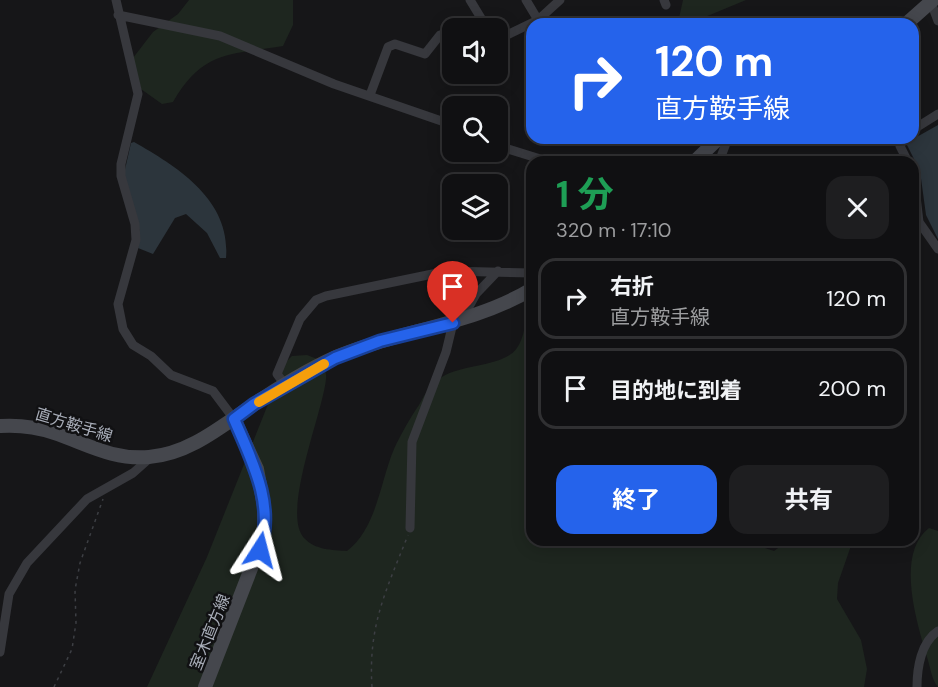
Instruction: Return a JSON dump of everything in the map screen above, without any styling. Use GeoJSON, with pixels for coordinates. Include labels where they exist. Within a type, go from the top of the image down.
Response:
{"type":"FeatureCollection","features":[{"type":"Feature","properties":{"kind":"main road"},"geometry":{"type":"LineString","coordinates":[[913,18],[931,1]]}},
{"type":"Feature","properties":{"kind":"main road"},"geometry":{"type":"LineString","coordinates":[[700,156],[713,144]]}},
{"type":"Feature","properties":{"kind":"main road","name":"直方鞍手線"},"geometry":{"type":"LineString","coordinates":[[0,426],[29,427],[53,432],[89,449],[130,457],[151,457],[188,446],[335,358],[380,341],[458,321],[526,292]]}},
{"type":"Feature","properties":{"kind":"main road","name":"室木直方線"},"geometry":{"type":"LineString","coordinates":[[205,687],[264,536],[264,506],[257,469],[234,419]]}},
{"type":"Feature","properties":{"kind":"street"},"geometry":{"type":"LineString","coordinates":[[116,0],[138,94],[121,164],[121,176],[135,224],[136,240],[118,304],[123,329],[134,345],[152,356],[171,375],[213,392],[234,419]]}},
{"type":"Feature","properties":{"kind":"street"},"geometry":{"type":"LineString","coordinates":[[470,0],[481,18]]}},
{"type":"Feature","properties":{"kind":"street"},"geometry":{"type":"LineString","coordinates":[[526,0],[537,18]]}},
{"type":"Feature","properties":{"kind":"street"},"geometry":{"type":"LineString","coordinates":[[540,18],[560,0]]}},
{"type":"Feature","properties":{"kind":"street"},"geometry":{"type":"LineString","coordinates":[[931,1],[938,21]]}},
{"type":"Feature","properties":{"kind":"street"},"geometry":{"type":"LineString","coordinates":[[118,15],[220,36],[334,84],[442,122]]}},
{"type":"Feature","properties":{"kind":"street"},"geometry":{"type":"LineString","coordinates":[[508,33],[526,25]]}},
{"type":"Feature","properties":{"kind":"street"},"geometry":{"type":"LineString","coordinates":[[370,95],[388,46],[396,44],[425,54],[442,34]]}},
{"type":"Feature","properties":{"kind":"street"},"geometry":{"type":"LineString","coordinates":[[919,126],[938,114]]}},
{"type":"Feature","properties":{"kind":"street"},"geometry":{"type":"LineString","coordinates":[[508,149],[530,156]]}},
{"type":"Feature","properties":{"kind":"street"},"geometry":{"type":"LineString","coordinates":[[919,222],[938,249]]}},
{"type":"Feature","properties":{"kind":"street"},"geometry":{"type":"LineString","coordinates":[[285,386],[277,374],[300,319],[316,300],[343,291],[447,271],[526,273]]}},
{"type":"Feature","properties":{"kind":"street"},"geometry":{"type":"LineString","coordinates":[[410,528],[412,442],[458,321],[476,294],[498,271]]}},
{"type":"Feature","properties":{"kind":"street"},"geometry":{"type":"LineString","coordinates":[[0,652],[9,594],[27,563],[87,499],[108,488],[151,457]]}},
{"type":"Feature","properties":{"kind":"street"},"geometry":{"type":"LineString","coordinates":[[917,687],[922,654],[930,638],[938,631]]}},
{"type":"Feature","properties":{"kind":"path"},"geometry":{"type":"LineString","coordinates":[[54,687],[72,649],[76,622],[75,590],[80,563],[108,488]]}},
{"type":"Feature","properties":{"kind":"path"},"geometry":{"type":"LineString","coordinates":[[372,687],[372,635],[410,528]]}},
{"type":"Feature","properties":{"kind":"shaded area"},"geometry":{"type":"Polygon","coordinates":[[[189,0],[293,0],[293,25],[283,46],[219,58],[195,73],[173,102],[162,104],[141,89],[133,58],[153,32],[178,14],[189,0]]]}},
{"type":"Feature","properties":{"kind":"shaded area"},"geometry":{"type":"Polygon","coordinates":[[[683,0],[746,0],[705,17],[679,18],[683,0]]]}},
{"type":"Feature","properties":{"kind":"shaded area"},"geometry":{"type":"Polygon","coordinates":[[[938,125],[938,239],[926,215],[919,156],[912,156],[906,144],[919,144],[919,136],[938,125]]]}},
{"type":"Feature","properties":{"kind":"shaded area"},"geometry":{"type":"Polygon","coordinates":[[[134,142],[184,174],[211,202],[220,219],[225,237],[226,258],[220,258],[207,233],[186,214],[175,218],[153,254],[138,248],[140,232],[124,174],[131,143],[134,142]]]}},
{"type":"Feature","properties":{"kind":"shaded area"},"geometry":{"type":"Polygon","coordinates":[[[526,308],[526,546],[764,546],[774,551],[781,546],[851,546],[838,583],[837,599],[861,640],[867,669],[864,687],[147,687],[207,557],[284,364],[292,356],[307,355],[322,361],[326,375],[300,485],[297,507],[298,525],[304,538],[313,545],[324,549],[347,551],[365,530],[377,504],[394,449],[431,386],[438,379],[450,373],[503,359],[511,354],[521,340],[526,308]]]}},
{"type":"Feature","properties":{"kind":"shaded area"},"geometry":{"type":"Polygon","coordinates":[[[929,528],[938,531],[938,687],[933,677],[914,608],[911,571],[913,554],[916,546],[919,546],[919,540],[929,528]]]}},
{"type":"Feature","properties":{"kind":"slow traffic"},"geometry":{"type":"LineString","coordinates":[[259,402],[324,364]]}},
{"type":"Feature","properties":{"kind":"route"},"geometry":{"type":"LineString","coordinates":[[260,550],[264,536],[264,506],[257,469],[234,419],[254,404],[335,358],[380,341],[453,323]]}}]}
